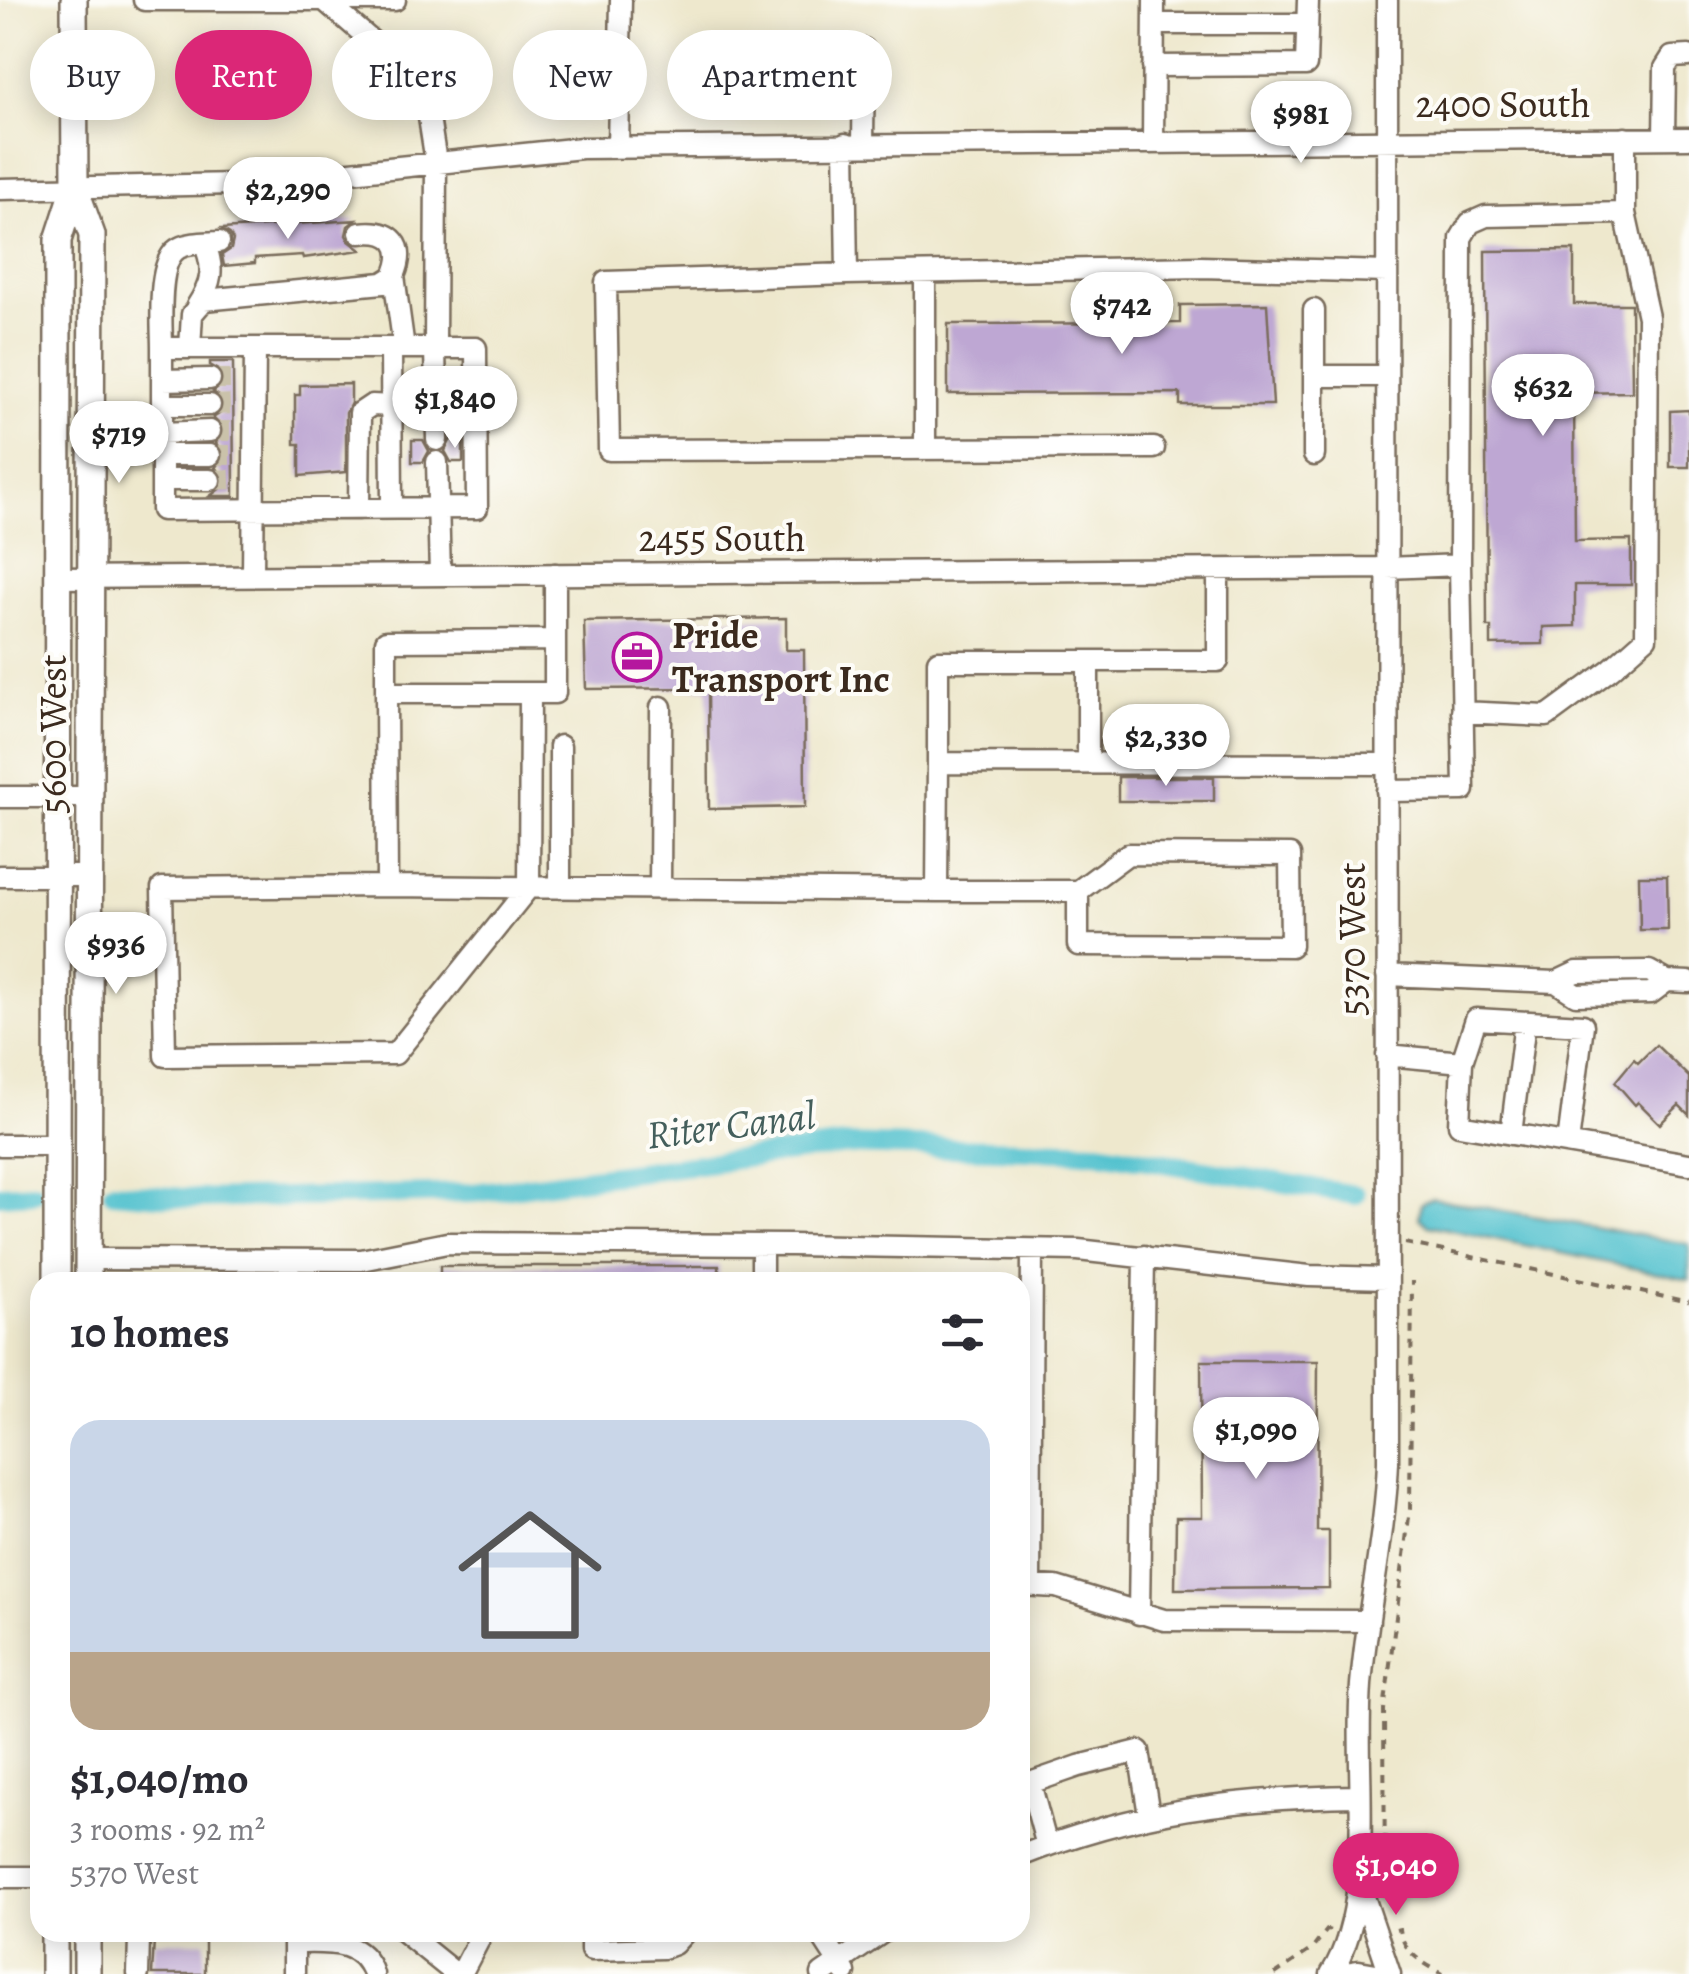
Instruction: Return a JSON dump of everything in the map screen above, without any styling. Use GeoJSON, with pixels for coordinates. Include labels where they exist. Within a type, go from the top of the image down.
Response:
{"type":"FeatureCollection","features":[{"type":"Feature","properties":{"kind":"main road","name":"5600 West"},"geometry":{"type":"LineString","coordinates":[[56,1272],[58,240],[75,188],[74,0]]}},
{"type":"Feature","properties":{"kind":"main road","name":"5600 West"},"geometry":{"type":"LineString","coordinates":[[75,188],[92,235],[88,1271]]}},
{"type":"Feature","properties":{"kind":"main road"},"geometry":{"type":"LineString","coordinates":[[54,1942],[54,1974]]}},
{"type":"Feature","properties":{"kind":"main road"},"geometry":{"type":"LineString","coordinates":[[70,1942],[70,1974]]}},
{"type":"Feature","properties":{"kind":"main road"},"geometry":{"type":"LineString","coordinates":[[87,1942],[87,1974]]}},
{"type":"Feature","properties":{"kind":"street"},"geometry":{"type":"LineString","coordinates":[[144,0],[396,0]]}},
{"type":"Feature","properties":{"kind":"street"},"geometry":{"type":"LineString","coordinates":[[324,0],[424,86],[436,162],[437,440]]}},
{"type":"Feature","properties":{"kind":"street"},"geometry":{"type":"LineString","coordinates":[[618,147],[621,0]]}},
{"type":"Feature","properties":{"kind":"street"},"geometry":{"type":"LineString","coordinates":[[1153,142],[1154,0]]}},
{"type":"Feature","properties":{"kind":"street"},"geometry":{"type":"LineString","coordinates":[[1153,66],[1306,65],[1308,0]]}},
{"type":"Feature","properties":{"kind":"street","name":"5370 West"},"geometry":{"type":"LineString","coordinates":[[1330,1974],[1349,1937],[1359,1877],[1359,1706],[1387,1487],[1386,0]]}},
{"type":"Feature","properties":{"kind":"street"},"geometry":{"type":"LineString","coordinates":[[1154,24],[1307,24]]}},
{"type":"Feature","properties":{"kind":"street"},"geometry":{"type":"LineString","coordinates":[[1664,138],[1666,68],[1672,57],[1689,56]]}},
{"type":"Feature","properties":{"kind":"street"},"geometry":{"type":"LineString","coordinates":[[846,274],[857,120]]}},
{"type":"Feature","properties":{"kind":"street"},"geometry":{"type":"LineString","coordinates":[[1462,712],[1547,716],[1646,638],[1648,318],[1625,213],[1625,138]]}},
{"type":"Feature","properties":{"kind":"street","name":"2400 South"},"geometry":{"type":"LineString","coordinates":[[0,189],[248,182],[618,147],[1689,138]]}},
{"type":"Feature","properties":{"kind":"street"},"geometry":{"type":"LineString","coordinates":[[1388,791],[1464,790],[1459,247],[1464,229],[1486,216],[1625,213]]}},
{"type":"Feature","properties":{"kind":"street"},"geometry":{"type":"LineString","coordinates":[[360,233],[384,232],[392,238],[400,258],[394,276],[398,348],[392,406],[392,508]]}},
{"type":"Feature","properties":{"kind":"street"},"geometry":{"type":"LineString","coordinates":[[162,348],[190,348],[476,348],[477,508],[162,510],[162,348],[164,272],[175,250],[211,243],[212,276],[190,324],[190,348]]}},
{"type":"Feature","properties":{"kind":"street"},"geometry":{"type":"LineString","coordinates":[[1154,448],[609,450],[606,282],[1201,267],[1387,272]]}},
{"type":"Feature","properties":{"kind":"street"},"geometry":{"type":"LineString","coordinates":[[924,273],[925,449]]}},
{"type":"Feature","properties":{"kind":"street"},"geometry":{"type":"LineString","coordinates":[[196,306],[215,298],[382,284],[394,276]]}},
{"type":"Feature","properties":{"kind":"street"},"geometry":{"type":"LineString","coordinates":[[1314,310],[1314,454]]}},
{"type":"Feature","properties":{"kind":"street"},"geometry":{"type":"LineString","coordinates":[[253,576],[254,510],[244,479],[244,380],[255,348]]}},
{"type":"Feature","properties":{"kind":"street"},"geometry":{"type":"LineString","coordinates":[[1314,376],[1387,376]]}},
{"type":"Feature","properties":{"kind":"street"},"geometry":{"type":"LineString","coordinates":[[162,380],[210,379]]}},
{"type":"Feature","properties":{"kind":"street"},"geometry":{"type":"LineString","coordinates":[[162,405],[210,405]]}},
{"type":"Feature","properties":{"kind":"street"},"geometry":{"type":"LineString","coordinates":[[360,509],[360,413],[372,405],[392,406]]}},
{"type":"Feature","properties":{"kind":"street"},"geometry":{"type":"LineString","coordinates":[[162,433],[210,431]]}},
{"type":"Feature","properties":{"kind":"street"},"geometry":{"type":"LineString","coordinates":[[162,456],[210,455]]}},
{"type":"Feature","properties":{"kind":"street"},"geometry":{"type":"LineString","coordinates":[[437,462],[440,575]]}},
{"type":"Feature","properties":{"kind":"street"},"geometry":{"type":"LineString","coordinates":[[162,480],[210,480]]}},
{"type":"Feature","properties":{"kind":"street","name":"2455 South"},"geometry":{"type":"LineString","coordinates":[[57,578],[1460,565]]}},
{"type":"Feature","properties":{"kind":"street"},"geometry":{"type":"LineString","coordinates":[[937,890],[938,661],[1218,661],[1218,570]]}},
{"type":"Feature","properties":{"kind":"street"},"geometry":{"type":"LineString","coordinates":[[386,694],[556,692],[556,574]]}},
{"type":"Feature","properties":{"kind":"street"},"geometry":{"type":"LineString","coordinates":[[387,886],[386,641],[556,640]]}},
{"type":"Feature","properties":{"kind":"street"},"geometry":{"type":"LineString","coordinates":[[1088,661],[1088,763]]}},
{"type":"Feature","properties":{"kind":"street"},"geometry":{"type":"LineString","coordinates":[[530,693],[529,887],[395,1054],[165,1056],[162,888],[387,886],[529,887],[660,889],[937,890],[1078,892],[1128,854],[1290,855],[1291,946],[1078,945],[1078,892]]}},
{"type":"Feature","properties":{"kind":"street"},"geometry":{"type":"LineString","coordinates":[[660,889],[661,708]]}},
{"type":"Feature","properties":{"kind":"street"},"geometry":{"type":"LineString","coordinates":[[560,746],[560,888]]}},
{"type":"Feature","properties":{"kind":"street"},"geometry":{"type":"LineString","coordinates":[[938,763],[1388,764]]}},
{"type":"Feature","properties":{"kind":"street"},"geometry":{"type":"LineString","coordinates":[[0,797],[90,797]]}},
{"type":"Feature","properties":{"kind":"street"},"geometry":{"type":"LineString","coordinates":[[0,876],[89,876]]}},
{"type":"Feature","properties":{"kind":"street"},"geometry":{"type":"LineString","coordinates":[[1388,975],[1556,982],[1576,994],[1651,993],[1667,981],[1689,982]]}},
{"type":"Feature","properties":{"kind":"street"},"geometry":{"type":"LineString","coordinates":[[1568,1144],[1583,1025],[1476,1019],[1462,1062],[1459,1125],[1568,1144],[1689,1164]]}},
{"type":"Feature","properties":{"kind":"street"},"geometry":{"type":"LineString","coordinates":[[1511,1134],[1525,1022]]}},
{"type":"Feature","properties":{"kind":"street"},"geometry":{"type":"LineString","coordinates":[[1388,1054],[1462,1062]]}},
{"type":"Feature","properties":{"kind":"street"},"geometry":{"type":"LineString","coordinates":[[0,1145],[57,1145]]}},
{"type":"Feature","properties":{"kind":"street"},"geometry":{"type":"LineString","coordinates":[[88,1271],[361,1260],[447,1244],[762,1245],[1032,1250],[1144,1256],[1309,1276],[1388,1278]]}},
{"type":"Feature","properties":{"kind":"street"},"geometry":{"type":"LineString","coordinates":[[762,1245],[762,1272]]}},
{"type":"Feature","properties":{"kind":"street"},"geometry":{"type":"LineString","coordinates":[[1030,1346],[1032,1250]]}},
{"type":"Feature","properties":{"kind":"street"},"geometry":{"type":"LineString","coordinates":[[1139,1614],[1144,1256]]}},
{"type":"Feature","properties":{"kind":"street"},"geometry":{"type":"LineString","coordinates":[[1030,1586],[1056,1588],[1164,1620],[1369,1621]]}},
{"type":"Feature","properties":{"kind":"street"},"geometry":{"type":"LineString","coordinates":[[1047,1846],[1030,1784],[1080,1766],[1138,1751],[1150,1815]]}},
{"type":"Feature","properties":{"kind":"street"},"geometry":{"type":"LineString","coordinates":[[1030,1852],[1150,1815],[1246,1799],[1359,1796]]}},
{"type":"Feature","properties":{"kind":"street"},"geometry":{"type":"LineString","coordinates":[[0,1877],[30,1877]]}},
{"type":"Feature","properties":{"kind":"street","name":"5370 West"},"geometry":{"type":"LineString","coordinates":[[1359,1877],[1375,1937],[1390,1974]]}},
{"type":"Feature","properties":{"kind":"street"},"geometry":{"type":"LineString","coordinates":[[138,1974],[139,1942]]}},
{"type":"Feature","properties":{"kind":"street"},"geometry":{"type":"LineString","coordinates":[[294,1942],[294,1974]]}},
{"type":"Feature","properties":{"kind":"street"},"geometry":{"type":"LineString","coordinates":[[324,1942],[359,1951],[368,1960],[373,1974]]}},
{"type":"Feature","properties":{"kind":"street"},"geometry":{"type":"LineString","coordinates":[[417,1942],[458,1974],[477,1942]]}},
{"type":"Feature","properties":{"kind":"street"},"geometry":{"type":"LineString","coordinates":[[591,1942],[591,1950],[663,1948],[676,1942]]}},
{"type":"Feature","properties":{"kind":"street"},"geometry":{"type":"LineString","coordinates":[[823,1942],[836,1970],[870,1942]]}},
{"type":"Feature","properties":{"kind":"street"},"geometry":{"type":"LineString","coordinates":[[1340,1974],[1376,1974]]}},
{"type":"Feature","properties":{"kind":"path"},"geometry":{"type":"LineString","coordinates":[[1388,1239],[1689,1302]]}},
{"type":"Feature","properties":{"kind":"path"},"geometry":{"type":"LineString","coordinates":[[1387,1900],[1383,1880],[1384,1710],[1410,1509],[1412,1280]]}},
{"type":"Feature","properties":{"kind":"path"},"geometry":{"type":"LineString","coordinates":[[1387,1933],[1400,1928],[1402,1942],[1411,1952],[1443,1974]]}},
{"type":"Feature","properties":{"kind":"path"},"geometry":{"type":"LineString","coordinates":[[1275,1974],[1312,1949],[1327,1930],[1336,1933]]}},
{"type":"Feature","properties":{"kind":"water"},"geometry":{"type":"Polygon","coordinates":[[[1432,1198],[1689,1244],[1689,1280],[1428,1225],[1419,1218],[1421,1203],[1432,1198]]]}},
{"type":"Feature","properties":{"kind":"building"},"geometry":{"type":"Polygon","coordinates":[[[356,220],[348,226],[346,235],[361,250],[303,258],[255,258],[255,263],[224,266],[222,255],[231,249],[233,240],[222,229],[356,220]]]}},
{"type":"Feature","properties":{"kind":"building"},"geometry":{"type":"Polygon","coordinates":[[[1574,250],[1574,304],[1631,304],[1632,392],[1574,393],[1575,541],[1631,540],[1631,585],[1575,585],[1575,626],[1543,627],[1543,644],[1491,645],[1491,627],[1487,627],[1485,251],[1574,250]]]}},
{"type":"Feature","properties":{"kind":"building"},"geometry":{"type":"Polygon","coordinates":[[[1267,304],[1273,405],[1180,405],[1180,393],[948,394],[948,324],[1180,323],[1180,305],[1267,304]]]}},
{"type":"Feature","properties":{"kind":"building"},"geometry":{"type":"Polygon","coordinates":[[[210,362],[233,362],[234,496],[210,496],[224,481],[215,468],[224,456],[216,443],[224,429],[213,418],[221,413],[224,404],[213,392],[224,380],[221,371],[210,362]]]}},
{"type":"Feature","properties":{"kind":"building"},"geometry":{"type":"Polygon","coordinates":[[[351,384],[351,403],[346,413],[346,472],[300,476],[300,444],[295,444],[295,395],[300,395],[300,385],[351,384]]]}},
{"type":"Feature","properties":{"kind":"building"},"geometry":{"type":"Polygon","coordinates":[[[1689,410],[1689,467],[1670,467],[1670,411],[1689,410]]]}},
{"type":"Feature","properties":{"kind":"building"},"geometry":{"type":"Polygon","coordinates":[[[451,439],[463,439],[463,462],[451,462],[445,451],[451,439]]]}},
{"type":"Feature","properties":{"kind":"building"},"geometry":{"type":"Polygon","coordinates":[[[412,440],[423,440],[429,451],[423,462],[412,462],[412,440]]]}},
{"type":"Feature","properties":{"kind":"building"},"geometry":{"type":"Polygon","coordinates":[[[786,618],[786,650],[804,650],[805,807],[709,809],[708,688],[586,689],[584,621],[786,618]]]}},
{"type":"Feature","properties":{"kind":"building"},"geometry":{"type":"Polygon","coordinates":[[[1118,777],[1214,777],[1214,801],[1118,801],[1118,777]]]}},
{"type":"Feature","properties":{"kind":"building"},"geometry":{"type":"Polygon","coordinates":[[[1639,876],[1667,876],[1668,930],[1640,930],[1639,876]]]}},
{"type":"Feature","properties":{"kind":"building"},"geometry":{"type":"Polygon","coordinates":[[[1656,1045],[1689,1077],[1689,1115],[1679,1105],[1660,1124],[1638,1102],[1635,1105],[1615,1082],[1634,1059],[1638,1063],[1656,1045]]]}},
{"type":"Feature","properties":{"kind":"building"},"geometry":{"type":"Polygon","coordinates":[[[440,1266],[719,1266],[719,1272],[440,1272],[440,1266]]]}},
{"type":"Feature","properties":{"kind":"building"},"geometry":{"type":"Polygon","coordinates":[[[1201,1361],[1318,1361],[1317,1531],[1329,1531],[1329,1588],[1175,1589],[1176,1517],[1202,1517],[1201,1361]]]}},
{"type":"Feature","properties":{"kind":"building"},"geometry":{"type":"Polygon","coordinates":[[[154,1942],[205,1942],[205,1974],[152,1974],[154,1942]]]}},
{"type":"Feature","properties":{"kind":"waterway","name":"Riter Canal"},"geometry":{"type":"LineString","coordinates":[[113,1192],[194,1199],[473,1193],[846,1145],[1099,1152],[1355,1195]]}},
{"type":"Feature","properties":{"kind":"waterway","name":"Riter Canal"},"geometry":{"type":"LineString","coordinates":[[0,1195],[34,1193]]}},
{"type":"Feature","properties":{"kind":"tunnel"},"geometry":{"type":"LineString","coordinates":[[210,379],[234,379]]}},
{"type":"Feature","properties":{"kind":"tunnel"},"geometry":{"type":"LineString","coordinates":[[210,405],[234,404]]}},
{"type":"Feature","properties":{"kind":"tunnel"},"geometry":{"type":"LineString","coordinates":[[210,431],[234,431]]}},
{"type":"Feature","properties":{"kind":"tunnel"},"geometry":{"type":"LineString","coordinates":[[210,455],[234,455]]}},
{"type":"Feature","properties":{"kind":"tunnel"},"geometry":{"type":"LineString","coordinates":[[210,480],[234,479]]}},
{"type":"Feature","properties":{"kind":"place","name":"Pride Transport Inc"},"geometry":{"type":"Point","coordinates":[637,657]}}]}
